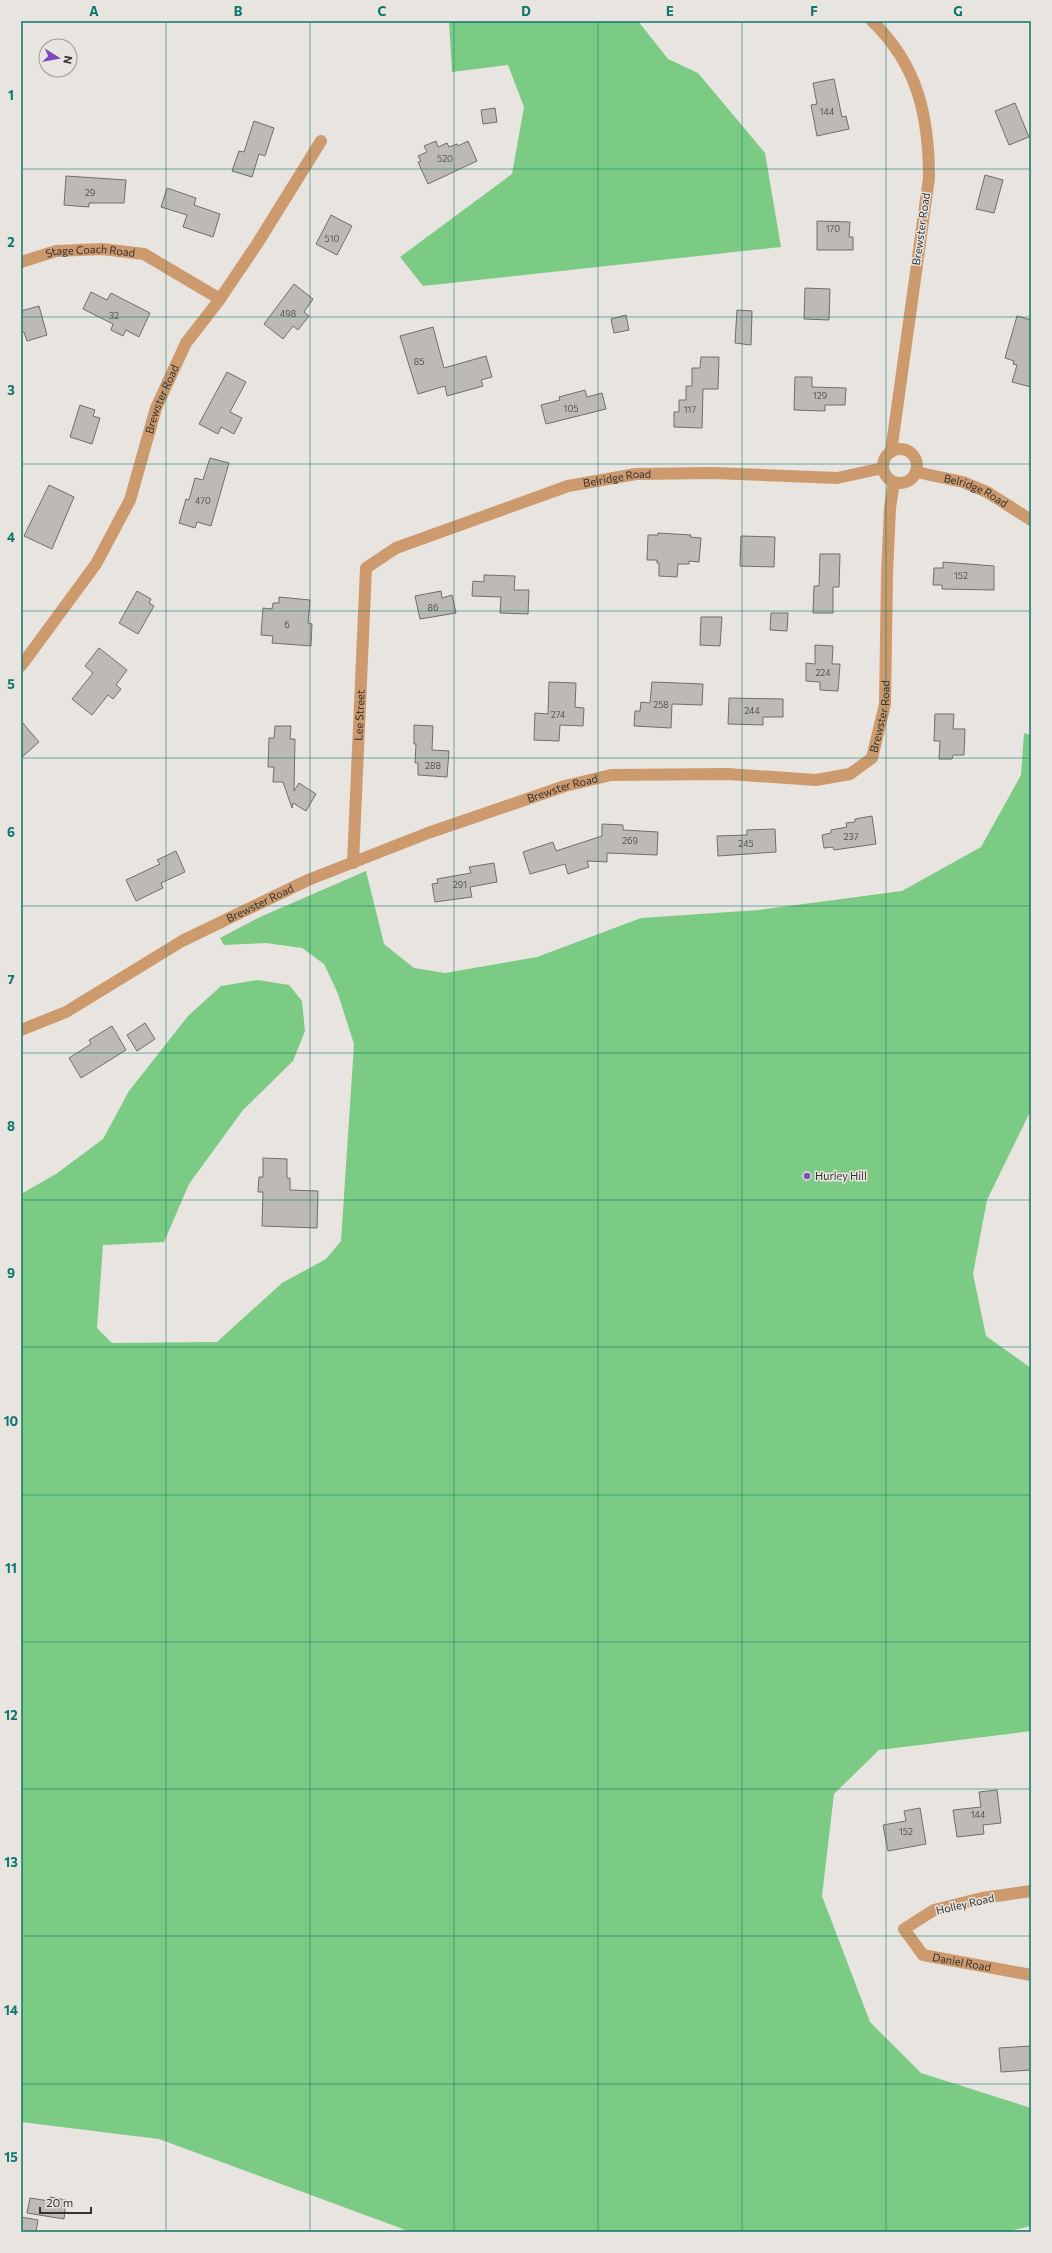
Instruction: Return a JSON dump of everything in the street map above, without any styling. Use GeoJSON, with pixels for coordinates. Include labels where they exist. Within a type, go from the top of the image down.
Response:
{"type":"FeatureCollection","features":[{"type":"Feature","properties":{"kind":"street","name":"Brewster Road"},"geometry":{"type":"LineString","coordinates":[[872,21],[881,30],[906,66],[924,111],[929,143],[929,178],[891,452]]}},
{"type":"Feature","properties":{"kind":"street","name":"Brewster Road"},"geometry":{"type":"LineString","coordinates":[[21,666],[96,564],[130,500],[156,408],[186,343],[220,299],[321,141]]}},
{"type":"Feature","properties":{"kind":"street","name":"Stage Coach Road"},"geometry":{"type":"LineString","coordinates":[[21,262],[56,251],[102,249],[144,254],[220,299]]}},
{"type":"Feature","properties":{"kind":"street"},"geometry":{"type":"LineString","coordinates":[[900,449],[909,451],[915,458],[916,472],[909,480],[894,482],[888,478],[884,468],[885,459],[891,452],[900,449]]}},
{"type":"Feature","properties":{"kind":"street","name":"Belridge Road"},"geometry":{"type":"LineString","coordinates":[[366,568],[396,548],[568,486],[636,474],[718,473],[837,478],[884,468]]}},
{"type":"Feature","properties":{"kind":"street","name":"Belridge Road"},"geometry":{"type":"LineString","coordinates":[[916,472],[963,482],[986,492],[1031,520]]}},
{"type":"Feature","properties":{"kind":"street","name":"Brewster Road"},"geometry":{"type":"LineString","coordinates":[[21,1030],[66,1012],[182,941],[308,880],[428,833],[565,786],[611,775],[726,774],[816,780],[850,774],[872,758],[885,704],[887,567],[890,508],[894,482]]}},
{"type":"Feature","properties":{"kind":"street","name":"Lee Street"},"geometry":{"type":"LineString","coordinates":[[353,862],[366,568]]}},
{"type":"Feature","properties":{"kind":"street","name":"Holley Road"},"geometry":{"type":"LineString","coordinates":[[904,1929],[934,1910],[982,1898],[1031,1891]]}},
{"type":"Feature","properties":{"kind":"street","name":"Daniel Road"},"geometry":{"type":"LineString","coordinates":[[904,1929],[923,1955],[1031,1975]]}},
{"type":"Feature","properties":{"kind":"green space"},"geometry":{"type":"Polygon","coordinates":[[[449,21],[638,21],[668,59],[698,73],[765,153],[781,247],[423,286],[400,257],[512,174],[524,107],[508,65],[452,72],[449,21]]]}},
{"type":"Feature","properties":{"kind":"green space"},"geometry":{"type":"Polygon","coordinates":[[[1024,733],[1031,735],[1031,1110],[987,1200],[973,1274],[986,1336],[1031,1368],[1031,1731],[879,1750],[834,1794],[822,1896],[870,2022],[921,2073],[1031,2108],[1031,2226],[1006,2232],[411,2232],[159,2139],[21,2122],[21,1194],[56,1174],[103,1139],[129,1091],[188,1016],[221,986],[258,980],[289,985],[302,1001],[305,1031],[293,1061],[243,1110],[189,1184],[164,1242],[103,1245],[97,1328],[112,1343],[217,1342],[282,1283],[326,1259],[341,1241],[354,1044],[338,994],[324,964],[302,948],[266,943],[224,945],[220,938],[260,917],[366,871],[384,944],[414,968],[445,973],[537,957],[641,918],[759,910],[902,891],[981,847],[1021,775],[1024,733]]]}},
{"type":"Feature","properties":{"kind":"building"},"geometry":{"type":"Polygon","coordinates":[[[834,79],[842,117],[846,116],[849,129],[817,136],[811,105],[817,104],[813,83],[834,79]]]}},
{"type":"Feature","properties":{"kind":"building"},"geometry":{"type":"Polygon","coordinates":[[[1015,103],[1029,137],[1009,145],[995,111],[1015,103]]]}},
{"type":"Feature","properties":{"kind":"building"},"geometry":{"type":"Polygon","coordinates":[[[495,108],[497,122],[483,124],[481,110],[495,108]]]}},
{"type":"Feature","properties":{"kind":"building"},"geometry":{"type":"Polygon","coordinates":[[[254,121],[274,128],[265,156],[259,154],[252,177],[232,171],[239,151],[244,152],[254,121]]]}},
{"type":"Feature","properties":{"kind":"building"},"geometry":{"type":"Polygon","coordinates":[[[436,141],[438,147],[447,143],[449,147],[457,144],[458,146],[468,141],[477,161],[428,184],[418,162],[421,161],[418,156],[427,152],[424,146],[436,141]]]}},
{"type":"Feature","properties":{"kind":"building"},"geometry":{"type":"Polygon","coordinates":[[[985,175],[1003,180],[994,213],[976,209],[985,175]]]}},
{"type":"Feature","properties":{"kind":"building"},"geometry":{"type":"Polygon","coordinates":[[[66,176],[126,180],[124,203],[89,203],[89,207],[64,205],[66,176]]]}},
{"type":"Feature","properties":{"kind":"building"},"geometry":{"type":"Polygon","coordinates":[[[167,188],[196,198],[194,205],[220,214],[213,237],[183,227],[187,215],[161,207],[167,188]]]}},
{"type":"Feature","properties":{"kind":"building"},"geometry":{"type":"Polygon","coordinates":[[[331,215],[352,226],[337,255],[316,244],[331,215]]]}},
{"type":"Feature","properties":{"kind":"building"},"geometry":{"type":"Polygon","coordinates":[[[817,221],[850,222],[849,237],[853,237],[853,250],[817,250],[817,221]]]}},
{"type":"Feature","properties":{"kind":"building"},"geometry":{"type":"Polygon","coordinates":[[[294,284],[313,299],[304,312],[309,316],[298,330],[293,326],[283,339],[264,324],[294,284]]]}},
{"type":"Feature","properties":{"kind":"building"},"geometry":{"type":"Polygon","coordinates":[[[805,288],[830,289],[829,320],[804,319],[805,288]]]}},
{"type":"Feature","properties":{"kind":"building"},"geometry":{"type":"Polygon","coordinates":[[[91,292],[107,300],[111,293],[150,313],[139,337],[126,330],[123,336],[111,330],[113,324],[83,309],[91,292]]]}},
{"type":"Feature","properties":{"kind":"building"},"geometry":{"type":"Polygon","coordinates":[[[39,306],[47,335],[27,341],[24,332],[21,333],[21,311],[39,306]]]}},
{"type":"Feature","properties":{"kind":"building"},"geometry":{"type":"Polygon","coordinates":[[[737,310],[752,311],[751,345],[735,343],[737,310]]]}},
{"type":"Feature","properties":{"kind":"building"},"geometry":{"type":"Polygon","coordinates":[[[626,315],[629,330],[614,333],[611,319],[626,315]]]}},
{"type":"Feature","properties":{"kind":"building"},"geometry":{"type":"Polygon","coordinates":[[[1017,316],[1031,320],[1031,387],[1012,382],[1017,365],[1013,364],[1014,361],[1005,358],[1017,316]]]}},
{"type":"Feature","properties":{"kind":"building"},"geometry":{"type":"Polygon","coordinates":[[[433,327],[444,368],[486,356],[492,377],[481,380],[483,386],[447,396],[445,386],[418,394],[400,336],[433,327]]]}},
{"type":"Feature","properties":{"kind":"building"},"geometry":{"type":"Polygon","coordinates":[[[701,357],[719,357],[718,389],[703,389],[702,428],[674,427],[674,412],[679,412],[679,400],[686,400],[686,386],[692,386],[692,368],[700,368],[701,357]]]}},
{"type":"Feature","properties":{"kind":"building"},"geometry":{"type":"Polygon","coordinates":[[[227,372],[246,382],[230,412],[242,418],[234,434],[221,427],[218,434],[199,424],[227,372]]]}},
{"type":"Feature","properties":{"kind":"building"},"geometry":{"type":"Polygon","coordinates":[[[795,377],[812,377],[812,387],[846,388],[845,405],[825,405],[825,411],[794,410],[795,377]]]}},
{"type":"Feature","properties":{"kind":"building"},"geometry":{"type":"Polygon","coordinates":[[[585,390],[587,397],[602,393],[606,409],[546,424],[541,405],[560,400],[559,397],[585,390]]]}},
{"type":"Feature","properties":{"kind":"building"},"geometry":{"type":"Polygon","coordinates":[[[80,405],[95,410],[93,416],[100,418],[92,444],[70,437],[80,405]]]}},
{"type":"Feature","properties":{"kind":"building"},"geometry":{"type":"Polygon","coordinates":[[[210,458],[229,463],[211,526],[197,522],[195,528],[179,523],[186,499],[189,500],[195,478],[203,480],[210,458]]]}},
{"type":"Feature","properties":{"kind":"building"},"geometry":{"type":"Polygon","coordinates":[[[49,485],[74,497],[52,549],[24,536],[49,485]]]}},
{"type":"Feature","properties":{"kind":"building"},"geometry":{"type":"Polygon","coordinates":[[[658,533],[691,535],[690,537],[701,538],[699,562],[689,561],[689,564],[678,564],[677,577],[659,576],[659,563],[657,563],[657,560],[647,560],[648,535],[658,535],[658,533]]]}},
{"type":"Feature","properties":{"kind":"building"},"geometry":{"type":"Polygon","coordinates":[[[741,536],[775,537],[774,567],[740,566],[741,536]]]}},
{"type":"Feature","properties":{"kind":"building"},"geometry":{"type":"Polygon","coordinates":[[[820,554],[840,554],[839,587],[833,587],[833,613],[813,613],[814,586],[819,586],[820,554]]]}},
{"type":"Feature","properties":{"kind":"building"},"geometry":{"type":"Polygon","coordinates":[[[943,562],[994,566],[994,590],[942,589],[942,585],[933,585],[934,568],[943,568],[943,562]]]}},
{"type":"Feature","properties":{"kind":"building"},"geometry":{"type":"Polygon","coordinates":[[[484,575],[515,576],[514,590],[529,590],[528,614],[500,613],[501,597],[472,596],[473,581],[484,582],[484,575]]]}},
{"type":"Feature","properties":{"kind":"building"},"geometry":{"type":"Polygon","coordinates":[[[137,591],[151,599],[149,603],[154,606],[138,634],[119,623],[137,591]]]}},
{"type":"Feature","properties":{"kind":"building"},"geometry":{"type":"Polygon","coordinates":[[[441,591],[442,598],[452,595],[456,613],[420,619],[415,596],[441,591]]]}},
{"type":"Feature","properties":{"kind":"building"},"geometry":{"type":"Polygon","coordinates":[[[279,597],[310,600],[308,623],[312,624],[311,646],[272,643],[273,636],[261,635],[263,608],[272,609],[273,603],[279,603],[279,597]]]}},
{"type":"Feature","properties":{"kind":"building"},"geometry":{"type":"Polygon","coordinates":[[[771,613],[788,613],[787,631],[770,630],[771,613]]]}},
{"type":"Feature","properties":{"kind":"building"},"geometry":{"type":"Polygon","coordinates":[[[701,617],[722,617],[720,646],[700,645],[701,617]]]}},
{"type":"Feature","properties":{"kind":"building"},"geometry":{"type":"Polygon","coordinates":[[[815,645],[833,646],[832,664],[840,664],[838,691],[820,690],[820,682],[806,681],[806,663],[815,664],[815,645]]]}},
{"type":"Feature","properties":{"kind":"building"},"geometry":{"type":"Polygon","coordinates":[[[99,648],[127,670],[116,685],[121,689],[113,699],[108,695],[92,715],[72,699],[93,673],[85,666],[99,648]]]}},
{"type":"Feature","properties":{"kind":"building"},"geometry":{"type":"Polygon","coordinates":[[[549,682],[576,683],[575,707],[584,708],[583,726],[560,725],[559,741],[534,740],[535,713],[548,714],[549,682]]]}},
{"type":"Feature","properties":{"kind":"building"},"geometry":{"type":"Polygon","coordinates":[[[652,682],[703,684],[702,705],[672,704],[671,728],[634,726],[635,711],[640,711],[641,702],[650,703],[652,682]]]}},
{"type":"Feature","properties":{"kind":"building"},"geometry":{"type":"Polygon","coordinates":[[[729,698],[783,699],[783,717],[763,717],[763,725],[728,724],[729,698]]]}},
{"type":"Feature","properties":{"kind":"building"},"geometry":{"type":"Polygon","coordinates":[[[935,714],[954,714],[953,729],[965,729],[964,755],[953,755],[952,759],[939,759],[940,741],[934,741],[935,714]]]}},
{"type":"Feature","properties":{"kind":"building"},"geometry":{"type":"Polygon","coordinates":[[[21,721],[39,742],[21,758],[21,721]]]}},
{"type":"Feature","properties":{"kind":"building"},"geometry":{"type":"Polygon","coordinates":[[[414,725],[433,726],[432,750],[449,751],[447,777],[418,775],[418,763],[415,763],[416,744],[414,744],[414,725]]]}},
{"type":"Feature","properties":{"kind":"building"},"geometry":{"type":"Polygon","coordinates":[[[275,726],[291,726],[290,739],[295,739],[294,791],[299,783],[316,794],[306,811],[293,803],[292,808],[283,782],[273,782],[274,767],[268,767],[269,738],[274,738],[275,726]]]}},
{"type":"Feature","properties":{"kind":"building"},"geometry":{"type":"Polygon","coordinates":[[[872,816],[876,844],[834,850],[833,847],[824,848],[822,835],[831,833],[831,830],[847,827],[846,823],[855,822],[855,819],[872,816]]]}},
{"type":"Feature","properties":{"kind":"building"},"geometry":{"type":"Polygon","coordinates":[[[602,824],[623,825],[623,830],[658,832],[657,855],[607,853],[607,862],[587,861],[589,867],[568,874],[565,864],[530,874],[523,852],[553,842],[556,851],[602,836],[602,824]]]}},
{"type":"Feature","properties":{"kind":"building"},"geometry":{"type":"Polygon","coordinates":[[[775,829],[776,852],[718,856],[717,836],[747,835],[747,830],[775,829]]]}},
{"type":"Feature","properties":{"kind":"building"},"geometry":{"type":"Polygon","coordinates":[[[176,851],[185,872],[161,883],[163,888],[136,901],[126,880],[160,864],[157,860],[176,851]]]}},
{"type":"Feature","properties":{"kind":"building"},"geometry":{"type":"Polygon","coordinates":[[[494,863],[497,882],[470,887],[472,897],[435,902],[432,884],[438,883],[437,879],[471,873],[469,867],[494,863]]]}},
{"type":"Feature","properties":{"kind":"building"},"geometry":{"type":"Polygon","coordinates":[[[145,1023],[155,1039],[137,1051],[127,1035],[145,1023]]]}},
{"type":"Feature","properties":{"kind":"building"},"geometry":{"type":"Polygon","coordinates":[[[112,1026],[126,1050],[81,1078],[69,1058],[91,1044],[89,1040],[112,1026]]]}},
{"type":"Feature","properties":{"kind":"building"},"geometry":{"type":"Polygon","coordinates":[[[263,1158],[287,1159],[287,1178],[290,1178],[290,1190],[318,1191],[317,1228],[262,1226],[263,1192],[258,1192],[259,1177],[263,1177],[263,1158]]]}},
{"type":"Feature","properties":{"kind":"building"},"geometry":{"type":"Polygon","coordinates":[[[997,1790],[1001,1823],[983,1825],[984,1834],[957,1837],[953,1810],[981,1807],[979,1792],[997,1790]]]}},
{"type":"Feature","properties":{"kind":"building"},"geometry":{"type":"Polygon","coordinates":[[[920,1808],[926,1844],[888,1851],[883,1825],[906,1821],[904,1811],[920,1808]]]}},
{"type":"Feature","properties":{"kind":"building"},"geometry":{"type":"Polygon","coordinates":[[[1031,2046],[1031,2070],[1001,2072],[999,2048],[1031,2046]]]}},
{"type":"Feature","properties":{"kind":"building"},"geometry":{"type":"Polygon","coordinates":[[[50,2197],[66,2200],[64,2219],[27,2213],[30,2198],[49,2201],[50,2197]]]}},
{"type":"Feature","properties":{"kind":"building"},"geometry":{"type":"Polygon","coordinates":[[[21,2217],[38,2220],[36,2232],[21,2232],[21,2217]]]}},
{"type":"Feature","properties":{"kind":"place","name":"Hurley Hill"},"geometry":{"type":"Point","coordinates":[807,1176]}}]}
